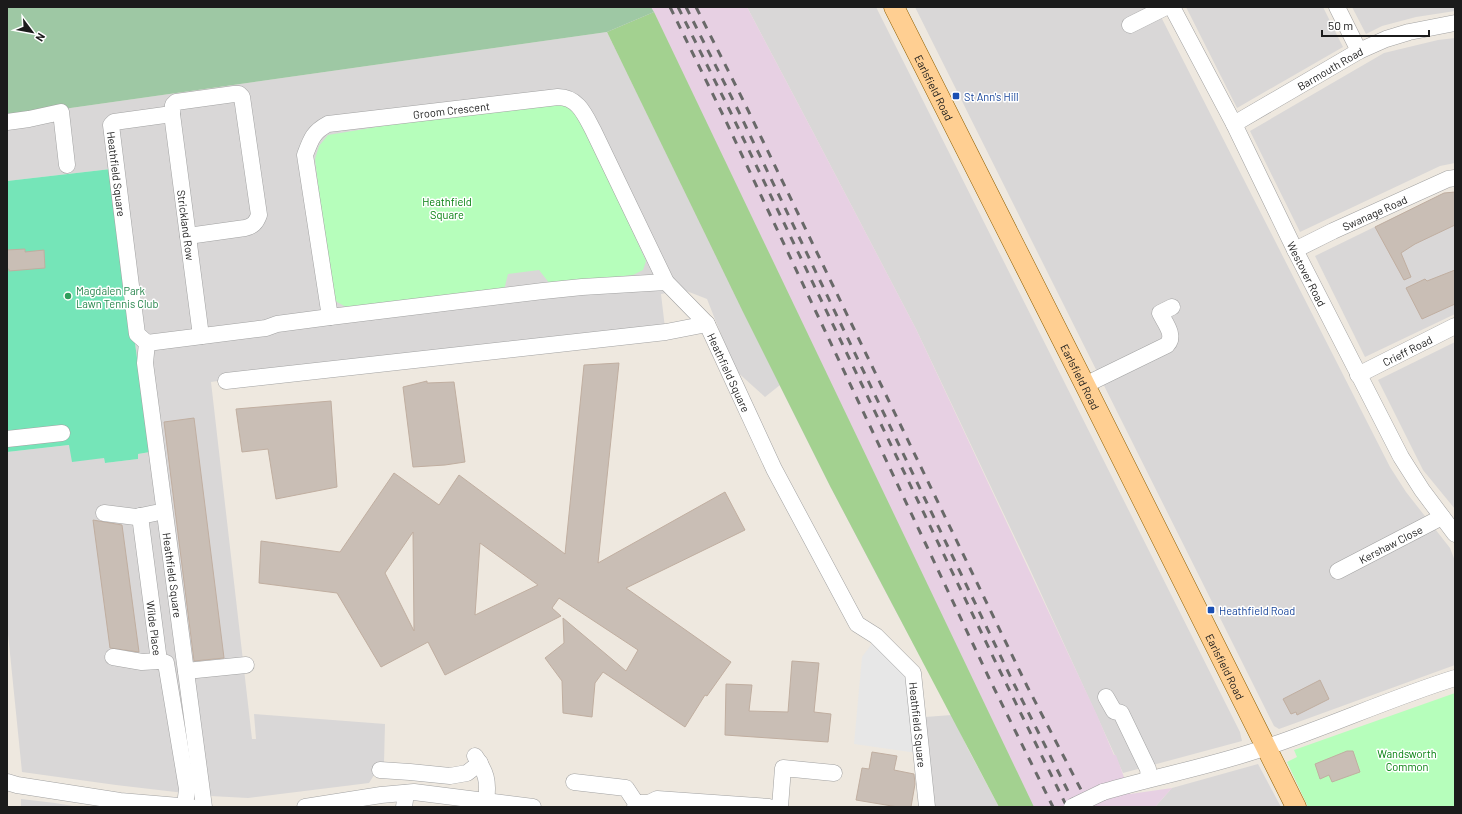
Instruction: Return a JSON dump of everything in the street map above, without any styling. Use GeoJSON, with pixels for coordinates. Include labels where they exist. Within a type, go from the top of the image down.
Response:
{"type":"FeatureCollection","features":[{"type":"Feature","properties":{"kind":"main road","name":"Earlsfield Road"},"geometry":{"type":"LineString","coordinates":[[894,7],[1086,385],[1296,807]]}},
{"type":"Feature","properties":{"kind":"street"},"geometry":{"type":"LineString","coordinates":[[1130,25],[1166,7]]}},
{"type":"Feature","properties":{"kind":"street","name":"Westover Road"},"geometry":{"type":"LineString","coordinates":[[1172,7],[1234,124],[1295,250],[1401,457],[1455,534]]}},
{"type":"Feature","properties":{"kind":"street"},"geometry":{"type":"LineString","coordinates":[[1338,7],[1359,51]]}},
{"type":"Feature","properties":{"kind":"street","name":"Barmouth Road"},"geometry":{"type":"LineString","coordinates":[[1234,124],[1359,51],[1386,39],[1409,32],[1455,23]]}},
{"type":"Feature","properties":{"kind":"street"},"geometry":{"type":"LineString","coordinates":[[172,114],[173,105],[176,102],[234,94],[238,94],[242,97],[259,215],[254,224],[246,228],[188,236]]}},
{"type":"Feature","properties":{"kind":"street","name":"Groom Crescent"},"geometry":{"type":"LineString","coordinates":[[330,317],[305,155],[309,143],[318,129],[328,124],[558,97],[570,99],[581,107],[666,282]]}},
{"type":"Feature","properties":{"kind":"street"},"geometry":{"type":"LineString","coordinates":[[7,122],[61,112],[67,165]]}},
{"type":"Feature","properties":{"kind":"street","name":"Strickland Row"},"geometry":{"type":"LineString","coordinates":[[172,114],[201,336]]}},
{"type":"Feature","properties":{"kind":"street","name":"Heathfield Square"},"geometry":{"type":"LineString","coordinates":[[172,114],[114,122],[111,125],[137,334],[146,343],[145,363],[204,807]]}},
{"type":"Feature","properties":{"kind":"street","name":"Swanage Road"},"geometry":{"type":"LineString","coordinates":[[1295,250],[1440,182],[1455,178]]}},
{"type":"Feature","properties":{"kind":"street"},"geometry":{"type":"LineString","coordinates":[[146,343],[266,328],[276,324],[330,317],[582,287],[666,282]]}},
{"type":"Feature","properties":{"kind":"street","name":"Heathfield Square"},"geometry":{"type":"LineString","coordinates":[[666,282],[707,324],[774,469],[857,624],[876,636],[913,673],[927,807]]}},
{"type":"Feature","properties":{"kind":"street"},"geometry":{"type":"LineString","coordinates":[[1086,385],[1167,345],[1171,341],[1171,336],[1160,313],[1172,307]]}},
{"type":"Feature","properties":{"kind":"street"},"geometry":{"type":"LineString","coordinates":[[226,381],[666,332],[707,324]]}},
{"type":"Feature","properties":{"kind":"street","name":"Crieff Road"},"geometry":{"type":"LineString","coordinates":[[1358,375],[1455,326]]}},
{"type":"Feature","properties":{"kind":"street"},"geometry":{"type":"LineString","coordinates":[[7,439],[62,433]]}},
{"type":"Feature","properties":{"kind":"street","name":"Wilde Place"},"geometry":{"type":"LineString","coordinates":[[104,513],[136,517],[148,514],[159,661],[166,663],[187,789],[188,807]]}},
{"type":"Feature","properties":{"kind":"street","name":"Kershaw Close"},"geometry":{"type":"LineString","coordinates":[[1338,571],[1442,517]]}},
{"type":"Feature","properties":{"kind":"street"},"geometry":{"type":"LineString","coordinates":[[113,657],[142,662],[159,661]]}},
{"type":"Feature","properties":{"kind":"street"},"geometry":{"type":"LineString","coordinates":[[186,671],[246,665]]}},
{"type":"Feature","properties":{"kind":"street"},"geometry":{"type":"LineString","coordinates":[[1072,807],[1103,792],[1149,779],[1170,775],[1266,747],[1455,678]]}},
{"type":"Feature","properties":{"kind":"street"},"geometry":{"type":"LineString","coordinates":[[1106,697],[1114,711],[1121,712],[1148,770],[1149,779]]}},
{"type":"Feature","properties":{"kind":"street"},"geometry":{"type":"LineString","coordinates":[[380,770],[450,776],[467,773],[477,760],[487,779],[486,801]]}},
{"type":"Feature","properties":{"kind":"street"},"geometry":{"type":"LineString","coordinates":[[780,807],[783,768],[834,773]]}},
{"type":"Feature","properties":{"kind":"street"},"geometry":{"type":"LineString","coordinates":[[7,782],[120,804],[188,807]]}},
{"type":"Feature","properties":{"kind":"street"},"geometry":{"type":"LineString","coordinates":[[574,782],[626,788],[636,805],[648,803],[657,799],[769,807]]}},
{"type":"Feature","properties":{"kind":"street"},"geometry":{"type":"LineString","coordinates":[[305,807],[381,795],[405,800],[420,792],[533,807]]}},
{"type":"Feature","properties":{"kind":"shaded area"},"geometry":{"type":"Polygon","coordinates":[[[651,7],[747,7],[916,329],[1097,715],[1114,755],[1116,755],[1130,794],[1172,788],[1155,807],[1000,807],[830,486],[743,312],[607,32],[654,12],[651,7]]]}},
{"type":"Feature","properties":{"kind":"shaded area"},"geometry":{"type":"Polygon","coordinates":[[[747,7],[876,7],[1240,732],[1242,741],[1123,773],[1028,565],[916,329],[747,7]]]}},
{"type":"Feature","properties":{"kind":"shaded area"},"geometry":{"type":"Polygon","coordinates":[[[915,7],[1156,7],[1390,467],[1406,492],[1450,548],[1455,561],[1455,665],[1279,729],[1274,726],[915,7]]]}},
{"type":"Feature","properties":{"kind":"shaded area"},"geometry":{"type":"Polygon","coordinates":[[[1186,7],[1323,7],[1343,47],[1237,108],[1186,7]]]}},
{"type":"Feature","properties":{"kind":"shaded area"},"geometry":{"type":"Polygon","coordinates":[[[1352,7],[1455,7],[1455,11],[1416,17],[1382,26],[1366,34],[1352,7]]]}},
{"type":"Feature","properties":{"kind":"shaded area"},"geometry":{"type":"Polygon","coordinates":[[[607,32],[780,385],[765,397],[735,370],[707,299],[684,290],[661,294],[665,328],[264,374],[211,382],[252,739],[256,739],[254,714],[385,724],[384,763],[381,764],[369,783],[248,798],[210,796],[22,772],[7,624],[7,452],[70,445],[104,458],[105,463],[138,459],[138,454],[150,452],[111,169],[7,181],[7,117],[607,32]]]}},
{"type":"Feature","properties":{"kind":"shaded area"},"geometry":{"type":"Polygon","coordinates":[[[1455,38],[1455,163],[1440,166],[1300,232],[1250,131],[1384,53],[1438,40],[1455,38]]]}},
{"type":"Feature","properties":{"kind":"shaded area"},"geometry":{"type":"Polygon","coordinates":[[[1455,192],[1455,314],[1365,357],[1315,256],[1444,193],[1455,192]]]}},
{"type":"Feature","properties":{"kind":"shaded area"},"geometry":{"type":"Polygon","coordinates":[[[1455,342],[1455,509],[1423,470],[1378,380],[1455,342]]]}},
{"type":"Feature","properties":{"kind":"shaded area"},"geometry":{"type":"Polygon","coordinates":[[[873,642],[909,678],[917,753],[854,744],[862,657],[873,642]]]}},
{"type":"Feature","properties":{"kind":"shaded area"},"geometry":{"type":"Polygon","coordinates":[[[952,715],[968,749],[999,807],[935,807],[925,717],[952,715]]]}},
{"type":"Feature","properties":{"kind":"shaded area"},"geometry":{"type":"Polygon","coordinates":[[[1258,764],[1281,807],[1155,807],[1172,788],[1258,764]]]}},
{"type":"Feature","properties":{"kind":"shaded area"},"geometry":{"type":"Polygon","coordinates":[[[21,799],[55,803],[79,807],[21,807],[21,799]]]}},
{"type":"Feature","properties":{"kind":"green space"},"geometry":{"type":"Polygon","coordinates":[[[7,7],[651,7],[654,12],[607,32],[7,117],[7,7]]]}},
{"type":"Feature","properties":{"kind":"green space"},"geometry":{"type":"Polygon","coordinates":[[[654,12],[1034,807],[999,807],[830,486],[743,312],[607,32],[654,12]]]}},
{"type":"Feature","properties":{"kind":"green space","name":"Heathfield Square"},"geometry":{"type":"Polygon","coordinates":[[[556,103],[572,108],[584,125],[646,261],[643,270],[633,275],[550,284],[539,270],[508,274],[504,290],[346,307],[337,302],[331,295],[315,159],[319,146],[328,135],[395,124],[556,103]]]}},
{"type":"Feature","properties":{"kind":"green space","name":"Magdalen Park Lawn Tennis Club"},"geometry":{"type":"Polygon","coordinates":[[[111,169],[150,452],[138,454],[138,459],[105,463],[104,458],[72,462],[69,445],[7,452],[7,181],[111,169]]]}},
{"type":"Feature","properties":{"kind":"green space","name":"Wandsworth Common"},"geometry":{"type":"Polygon","coordinates":[[[1455,693],[1455,807],[1308,807],[1287,762],[1297,757],[1294,750],[1455,693]]]}},
{"type":"Feature","properties":{"kind":"building"},"geometry":{"type":"Polygon","coordinates":[[[1455,192],[1455,225],[1415,244],[1401,253],[1411,277],[1404,280],[1375,227],[1444,193],[1455,192]]]}},
{"type":"Feature","properties":{"kind":"building"},"geometry":{"type":"Polygon","coordinates":[[[25,249],[25,252],[44,250],[45,268],[9,271],[9,269],[7,269],[7,250],[25,249]]]}},
{"type":"Feature","properties":{"kind":"building"},"geometry":{"type":"Polygon","coordinates":[[[1455,270],[1455,304],[1422,319],[1406,288],[1425,279],[1427,281],[1455,270]]]}},
{"type":"Feature","properties":{"kind":"building"},"geometry":{"type":"Polygon","coordinates":[[[619,363],[598,563],[725,492],[745,530],[626,588],[731,662],[707,696],[705,695],[685,727],[603,672],[595,683],[592,717],[563,713],[562,681],[545,658],[564,643],[563,618],[626,671],[638,650],[559,598],[552,608],[561,616],[445,675],[428,642],[381,667],[337,593],[259,583],[261,541],[340,552],[394,473],[439,505],[459,475],[565,554],[584,365],[619,363]],[[413,532],[385,573],[414,631],[413,532]],[[480,543],[475,615],[538,585],[480,543]]]}},
{"type":"Feature","properties":{"kind":"building"},"geometry":{"type":"Polygon","coordinates":[[[427,381],[427,383],[454,382],[465,462],[413,467],[403,387],[427,381]]]}},
{"type":"Feature","properties":{"kind":"building"},"geometry":{"type":"Polygon","coordinates":[[[331,401],[337,487],[276,499],[268,449],[242,452],[236,409],[331,401]]]}},
{"type":"Feature","properties":{"kind":"building"},"geometry":{"type":"Polygon","coordinates":[[[194,418],[224,658],[194,661],[164,422],[194,418]]]}},
{"type":"Feature","properties":{"kind":"building"},"geometry":{"type":"Polygon","coordinates":[[[93,520],[122,525],[139,652],[110,648],[93,520]]]}},
{"type":"Feature","properties":{"kind":"building"},"geometry":{"type":"Polygon","coordinates":[[[792,661],[819,663],[814,712],[831,714],[828,742],[725,735],[726,684],[752,685],[749,711],[788,712],[792,661]]]}},
{"type":"Feature","properties":{"kind":"building"},"geometry":{"type":"Polygon","coordinates":[[[1320,680],[1329,699],[1297,715],[1296,712],[1291,714],[1283,699],[1320,680]]]}},
{"type":"Feature","properties":{"kind":"building"},"geometry":{"type":"Polygon","coordinates":[[[1347,751],[1353,751],[1360,772],[1332,782],[1329,775],[1320,779],[1315,764],[1347,751]]]}},
{"type":"Feature","properties":{"kind":"building"},"geometry":{"type":"Polygon","coordinates":[[[872,752],[897,756],[894,770],[914,774],[915,784],[911,807],[898,807],[856,800],[862,768],[869,769],[872,752]]]}},
{"type":"Feature","properties":{"kind":"railway"},"geometry":{"type":"LineString","coordinates":[[670,7],[723,115],[989,678],[1053,807]]}},
{"type":"Feature","properties":{"kind":"railway"},"geometry":{"type":"LineString","coordinates":[[678,7],[730,111],[1067,807]]}},
{"type":"Feature","properties":{"kind":"railway"},"geometry":{"type":"LineString","coordinates":[[686,7],[736,106],[1013,682],[1076,807]]}},
{"type":"Feature","properties":{"kind":"railway"},"geometry":{"type":"LineString","coordinates":[[696,7],[744,102],[1027,686],[1090,807]]}},
{"type":"Feature","properties":{"kind":"place","name":"St Ann's Hill"},"geometry":{"type":"Point","coordinates":[956,96]}},
{"type":"Feature","properties":{"kind":"place","name":"Magdalen Park Lawn Tennis Club"},"geometry":{"type":"Point","coordinates":[68,296]}},
{"type":"Feature","properties":{"kind":"place","name":"Heathfield Road"},"geometry":{"type":"Point","coordinates":[1211,610]}}]}
